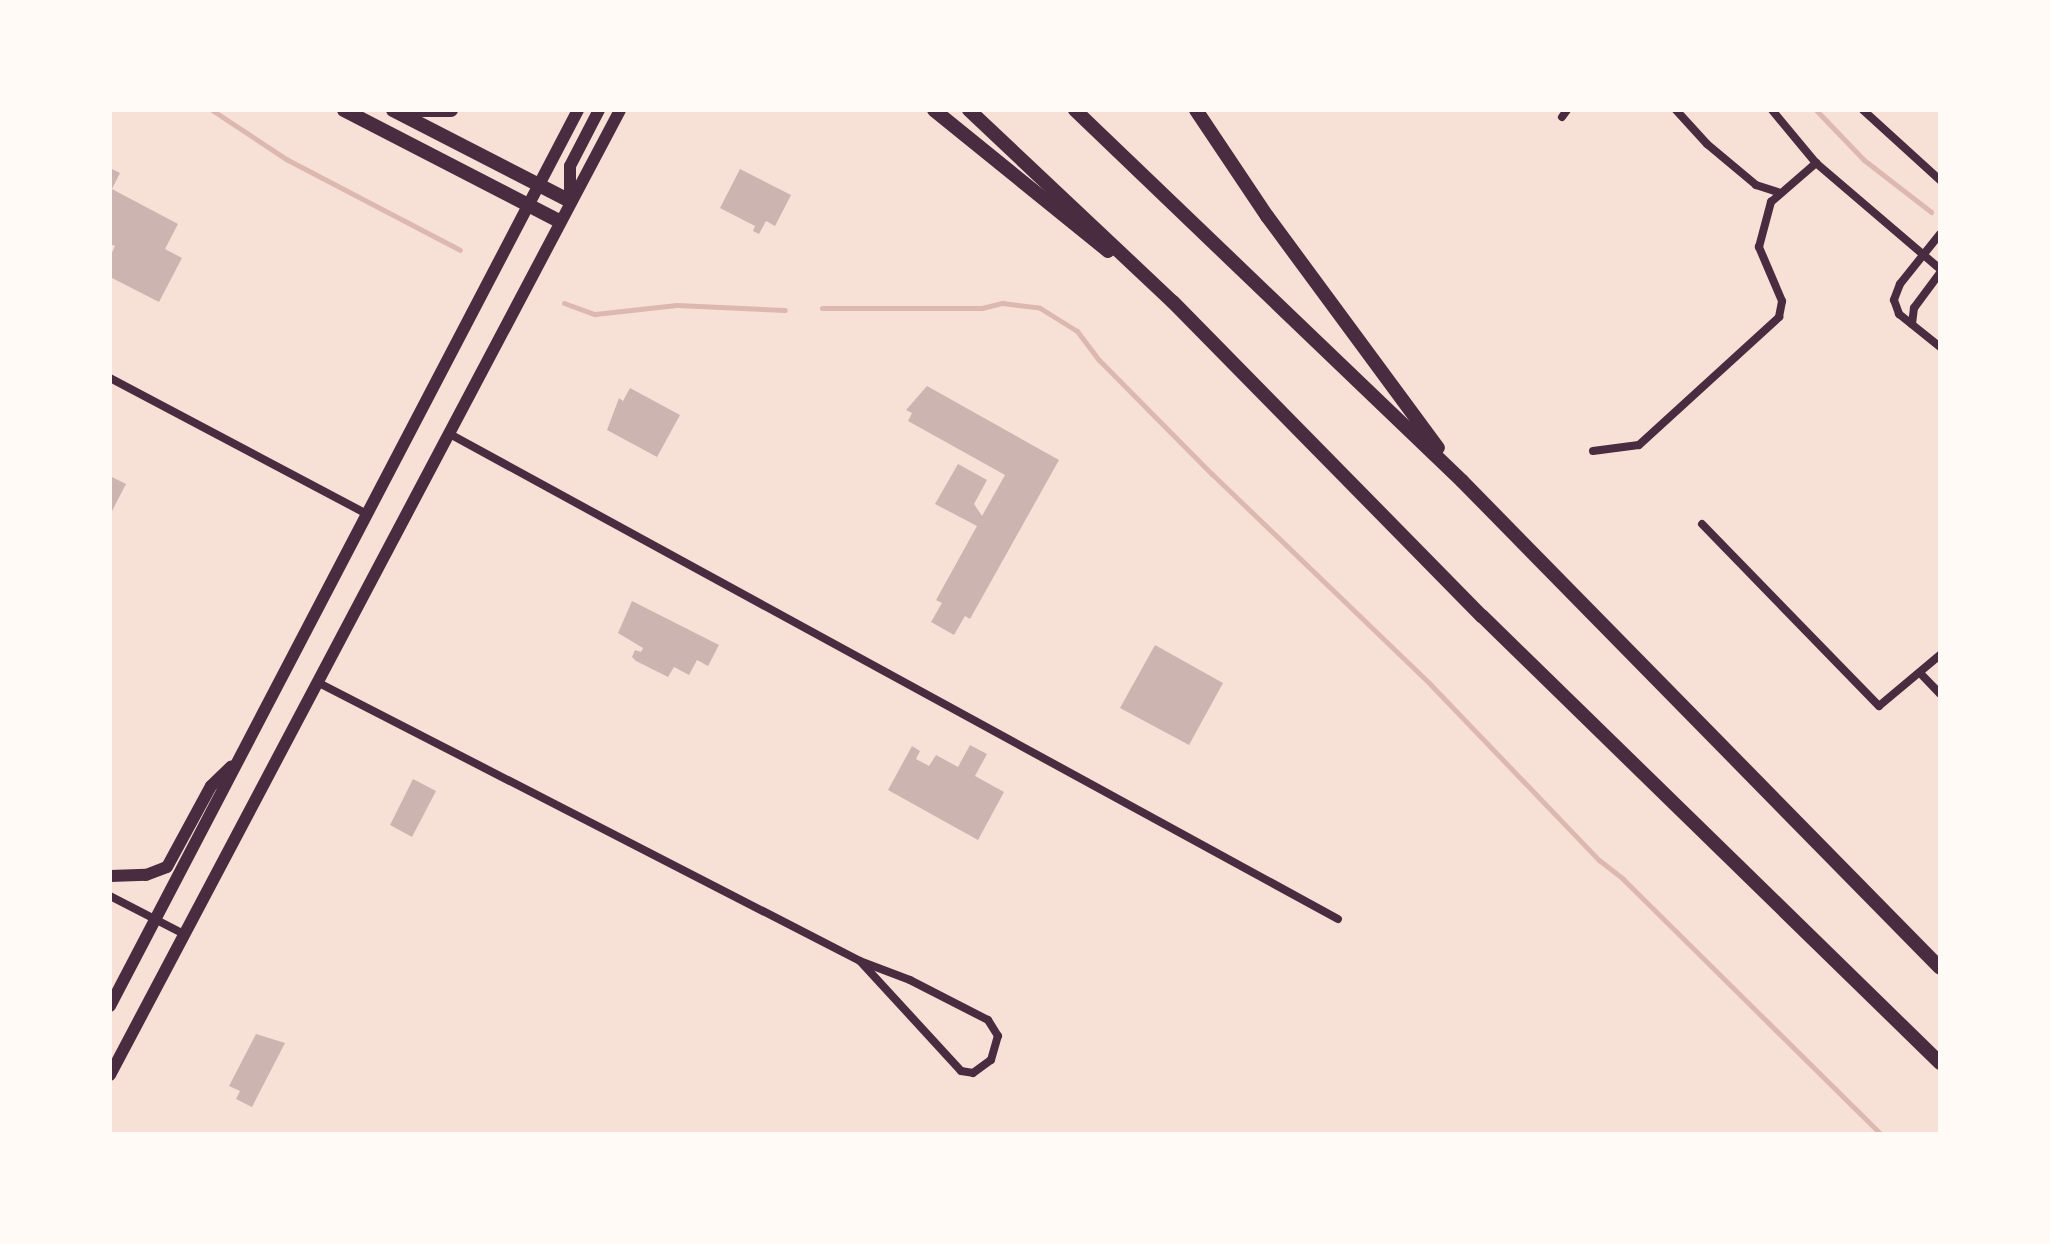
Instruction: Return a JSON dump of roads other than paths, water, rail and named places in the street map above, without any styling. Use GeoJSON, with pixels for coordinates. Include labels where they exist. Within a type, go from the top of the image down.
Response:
{"type":"FeatureCollection","features":[{"type":"Feature","properties":{"kind":"highway"},"geometry":{"type":"LineString","coordinates":[[344,110],[559,221]]}},
{"type":"Feature","properties":{"kind":"highway"},"geometry":{"type":"LineString","coordinates":[[393,110],[570,200]]}},
{"type":"Feature","properties":{"kind":"highway"},"geometry":{"type":"LineString","coordinates":[[416,110],[451,110]]}},
{"type":"Feature","properties":{"kind":"highway"},"geometry":{"type":"LineString","coordinates":[[110,1006],[578,110]]}},
{"type":"Feature","properties":{"kind":"highway"},"geometry":{"type":"LineString","coordinates":[[570,200],[570,166],[599,110]]}},
{"type":"Feature","properties":{"kind":"highway"},"geometry":{"type":"LineString","coordinates":[[110,1075],[620,110]]}},
{"type":"Feature","properties":{"kind":"highway"},"geometry":{"type":"LineString","coordinates":[[934,110],[1173,302]]}},
{"type":"Feature","properties":{"kind":"highway"},"geometry":{"type":"LineString","coordinates":[[969,110],[1173,302],[1482,616],[1940,1063]]}},
{"type":"Feature","properties":{"kind":"highway"},"geometry":{"type":"LineString","coordinates":[[1075,110],[1462,481],[1940,968]]}},
{"type":"Feature","properties":{"kind":"highway"},"geometry":{"type":"LineString","coordinates":[[1196,110],[1267,216],[1462,481]]}},
{"type":"Feature","properties":{"kind":"highway"},"geometry":{"type":"LineString","coordinates":[[110,876],[146,875],[167,867],[211,786],[240,759]]}},
{"type":"Feature","properties":{"kind":"street"},"geometry":{"type":"LineString","coordinates":[[1676,110],[1707,144],[1756,185],[1780,193]]}},
{"type":"Feature","properties":{"kind":"street"},"geometry":{"type":"LineString","coordinates":[[1772,110],[1816,163],[1940,271],[1914,308],[1912,324]]}},
{"type":"Feature","properties":{"kind":"street"},"geometry":{"type":"LineString","coordinates":[[1864,110],[1940,180]]}},
{"type":"Feature","properties":{"kind":"street"},"geometry":{"type":"LineString","coordinates":[[1594,452],[1639,445],[1779,317],[1782,300],[1759,247],[1771,202],[1816,163]]}},
{"type":"Feature","properties":{"kind":"street"},"geometry":{"type":"LineString","coordinates":[[1940,234],[1922,254],[1894,300],[1899,314],[1940,347]]}},
{"type":"Feature","properties":{"kind":"street"},"geometry":{"type":"LineString","coordinates":[[110,378],[368,514]]}},
{"type":"Feature","properties":{"kind":"street"},"geometry":{"type":"LineString","coordinates":[[448,433],[1338,919]]}},
{"type":"Feature","properties":{"kind":"street"},"geometry":{"type":"LineString","coordinates":[[1702,524],[1876,703],[1884,706],[1940,655]]}},
{"type":"Feature","properties":{"kind":"street"},"geometry":{"type":"LineString","coordinates":[[1920,674],[1940,694]]}},
{"type":"Feature","properties":{"kind":"street"},"geometry":{"type":"LineString","coordinates":[[317,682],[860,960],[910,980],[988,1020],[998,1036],[991,1060],[973,1073],[961,1071],[860,960]]}},
{"type":"Feature","properties":{"kind":"street"},"geometry":{"type":"LineString","coordinates":[[110,896],[184,934]]}},
{"type":"Feature","properties":{"kind":"waterway"},"geometry":{"type":"LineString","coordinates":[[212,110],[286,159],[460,250]]}},
{"type":"Feature","properties":{"kind":"waterway"},"geometry":{"type":"LineString","coordinates":[[1816,110],[1864,160],[1931,212]]}},
{"type":"Feature","properties":{"kind":"waterway"},"geometry":{"type":"LineString","coordinates":[[564,303],[595,314],[677,305],[785,310]]}},
{"type":"Feature","properties":{"kind":"waterway"},"geometry":{"type":"LineString","coordinates":[[822,308],[982,308],[1002,303],[1040,308],[1077,331],[1099,360],[1212,474],[1431,685],[1599,860],[1623,879],[1881,1134]]}}]}
